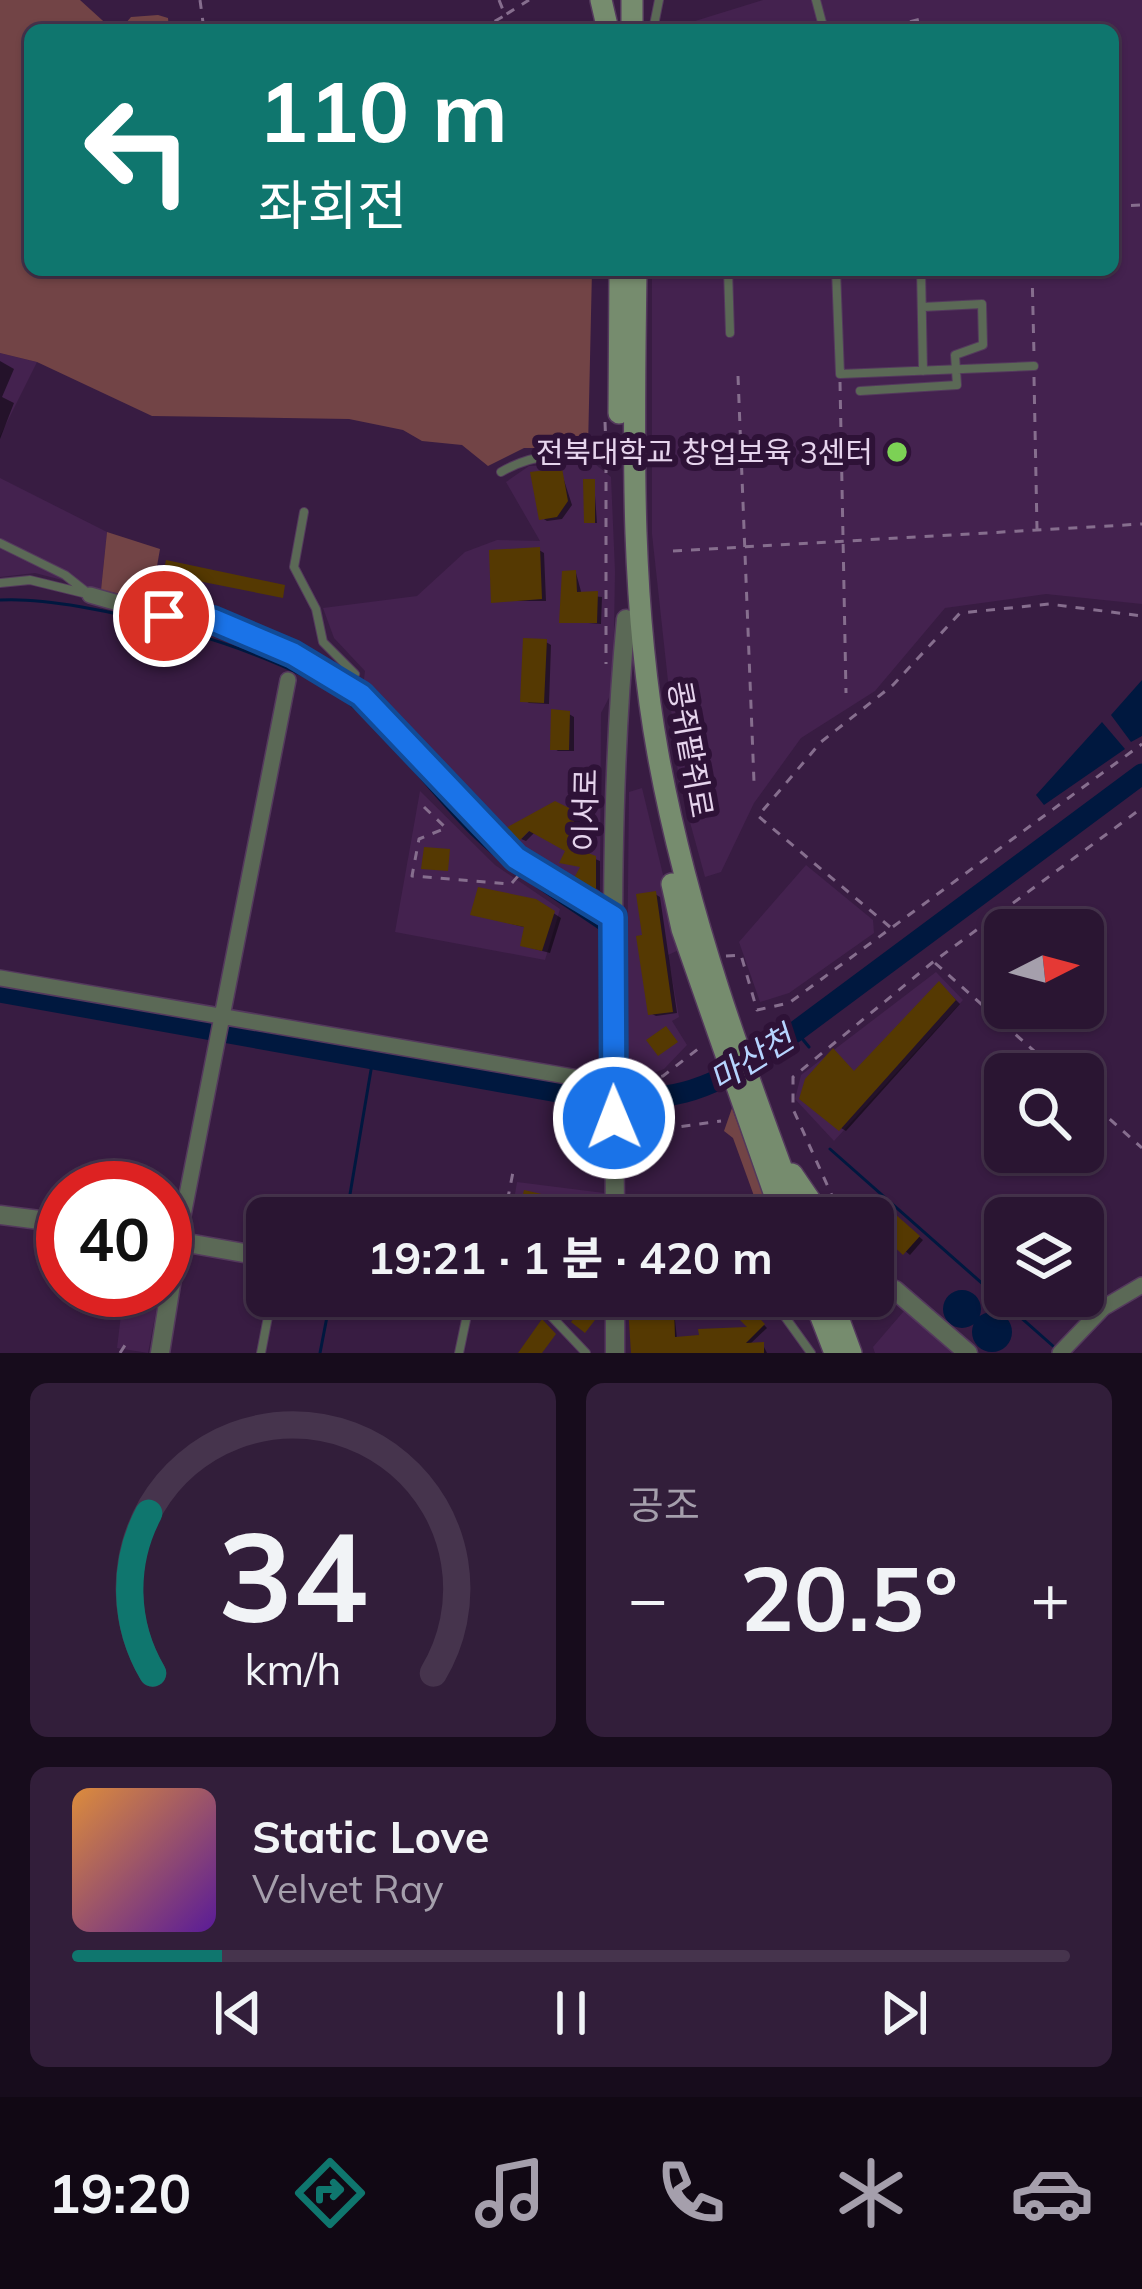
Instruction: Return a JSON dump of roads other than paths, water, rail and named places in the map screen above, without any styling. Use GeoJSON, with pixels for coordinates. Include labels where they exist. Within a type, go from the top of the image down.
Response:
{"type":"FeatureCollection","features":[{"type":"Feature","properties":{"kind":"main road","name":"콩쥐팥쥐로"},"geometry":{"type":"LineString","coordinates":[[620,276],[613,457],[626,619],[682,929],[729,1043]]}},
{"type":"Feature","properties":{"kind":"main road","name":"콩쥐팥쥐로"},"geometry":{"type":"LineString","coordinates":[[635,276],[633,490],[640,620],[658,752],[706,958],[777,1197]]}},
{"type":"Feature","properties":{"kind":"main road","name":"콩쥐팥쥐로"},"geometry":{"type":"LineString","coordinates":[[747,1098],[792,1197]]}},
{"type":"Feature","properties":{"kind":"main road"},"geometry":{"type":"LineString","coordinates":[[779,1162],[806,1197]]}},
{"type":"Feature","properties":{"kind":"main road"},"geometry":{"type":"LineString","coordinates":[[821,1317],[835,1353]]}},
{"type":"Feature","properties":{"kind":"main road"},"geometry":{"type":"LineString","coordinates":[[838,1317],[851,1353]]}},
{"type":"Feature","properties":{"kind":"street"},"geometry":{"type":"LineString","coordinates":[[90,595],[164,616],[213,620],[293,654],[361,695],[516,858],[613,917]]}},
{"type":"Feature","properties":{"kind":"street","name":"이서로"},"geometry":{"type":"LineString","coordinates":[[615,1197],[608,1084],[617,710],[626,619]]}},
{"type":"Feature","properties":{"kind":"street"},"geometry":{"type":"LineString","coordinates":[[191,1161],[223,1022],[288,680]]}},
{"type":"Feature","properties":{"kind":"street"},"geometry":{"type":"LineString","coordinates":[[0,978],[223,1022],[608,1084]]}},
{"type":"Feature","properties":{"kind":"street"},"geometry":{"type":"LineString","coordinates":[[0,1215],[36,1220]]}},
{"type":"Feature","properties":{"kind":"street"},"geometry":{"type":"LineString","coordinates":[[192,1244],[246,1253]]}},
{"type":"Feature","properties":{"kind":"street"},"geometry":{"type":"LineString","coordinates":[[1060,1353],[1103,1308],[1142,1285]]}},
{"type":"Feature","properties":{"kind":"street"},"geometry":{"type":"LineString","coordinates":[[894,1293],[968,1353]]}},
{"type":"Feature","properties":{"kind":"street"},"geometry":{"type":"LineString","coordinates":[[160,1353],[164,1317]]}},
{"type":"Feature","properties":{"kind":"street"},"geometry":{"type":"LineString","coordinates":[[615,1317],[615,1353]]}},
{"type":"Feature","properties":{"kind":"lane"},"geometry":{"type":"LineString","coordinates":[[728,276],[730,333]]}},
{"type":"Feature","properties":{"kind":"lane"},"geometry":{"type":"LineString","coordinates":[[836,276],[840,374],[1034,367]]}},
{"type":"Feature","properties":{"kind":"lane"},"geometry":{"type":"LineString","coordinates":[[920,276],[923,371]]}},
{"type":"Feature","properties":{"kind":"lane"},"geometry":{"type":"LineString","coordinates":[[860,391],[957,385],[955,356],[983,345],[982,304],[923,307]]}},
{"type":"Feature","properties":{"kind":"lane"},"geometry":{"type":"LineString","coordinates":[[501,472],[525,458],[555,453],[613,457]]}},
{"type":"Feature","properties":{"kind":"lane"},"geometry":{"type":"LineString","coordinates":[[304,512],[294,567],[316,608],[323,642],[355,674],[346,686]]}},
{"type":"Feature","properties":{"kind":"lane"},"geometry":{"type":"LineString","coordinates":[[0,543],[65,575],[90,595]]}},
{"type":"Feature","properties":{"kind":"lane"},"geometry":{"type":"LineString","coordinates":[[0,583],[30,580],[90,595]]}},
{"type":"Feature","properties":{"kind":"lane"},"geometry":{"type":"LineString","coordinates":[[261,1353],[268,1317]]}},
{"type":"Feature","properties":{"kind":"lane"},"geometry":{"type":"LineString","coordinates":[[459,1353],[467,1317]]}},
{"type":"Feature","properties":{"kind":"lane"},"geometry":{"type":"LineString","coordinates":[[549,1317],[575,1350],[586,1353]]}},
{"type":"Feature","properties":{"kind":"lane"},"geometry":{"type":"LineString","coordinates":[[785,1317],[811,1353]]}},
{"type":"Feature","properties":{"kind":"water"},"geometry":{"type":"Polygon","coordinates":[[[1142,680],[1142,736],[1131,742],[1111,715],[1142,680]]]}},
{"type":"Feature","properties":{"kind":"water"},"geometry":{"type":"Polygon","coordinates":[[[1102,722],[1125,749],[1044,805],[1036,795],[1102,722]]]}},
{"type":"Feature","properties":{"kind":"water"},"geometry":{"type":"Polygon","coordinates":[[[962,1290],[975,1296],[981,1309],[975,1322],[962,1328],[949,1322],[943,1309],[949,1296],[962,1290]]]}},
{"type":"Feature","properties":{"kind":"water"},"geometry":{"type":"Polygon","coordinates":[[[984,1313],[984,1317],[1005,1317],[1011,1324],[1011,1340],[1000,1351],[984,1351],[973,1340],[973,1324],[984,1313]]]}},
{"type":"Feature","properties":{"kind":"waterway"},"geometry":{"type":"LineString","coordinates":[[0,600],[80,607],[181,630],[279,664],[349,703],[490,851],[602,930],[601,1076]]}},
{"type":"Feature","properties":{"kind":"waterway","name":"마산천"},"geometry":{"type":"LineString","coordinates":[[0,992],[591,1098],[665,1096],[722,1078],[768,1052],[1142,774]]}},
{"type":"Feature","properties":{"kind":"waterway"},"geometry":{"type":"LineString","coordinates":[[795,1030],[809,1047]]}},
{"type":"Feature","properties":{"kind":"waterway"},"geometry":{"type":"LineString","coordinates":[[350,1197],[373,1058]]}},
{"type":"Feature","properties":{"kind":"waterway"},"geometry":{"type":"LineString","coordinates":[[601,1086],[601,1098]]}},
{"type":"Feature","properties":{"kind":"waterway"},"geometry":{"type":"LineString","coordinates":[[830,1149],[1053,1346]]}},
{"type":"Feature","properties":{"kind":"waterway"},"geometry":{"type":"LineString","coordinates":[[320,1353],[327,1317]]}},
{"type":"Feature","properties":{"kind":"place","name":"전북대학교 창업보육 3센터"},"geometry":{"type":"Point","coordinates":[897,452]}}]}
